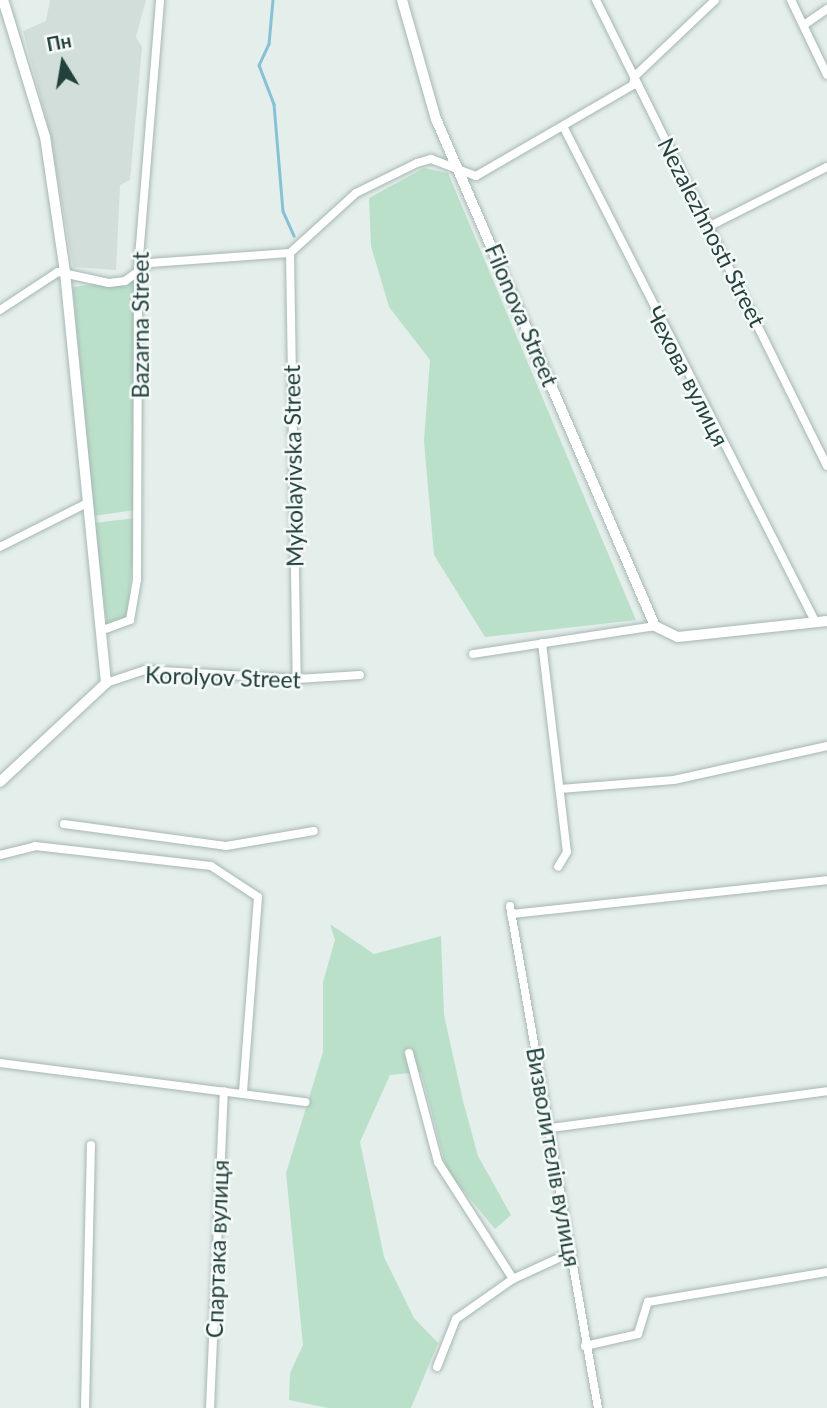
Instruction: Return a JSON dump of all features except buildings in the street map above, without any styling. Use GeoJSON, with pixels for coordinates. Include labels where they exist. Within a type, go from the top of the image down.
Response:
{"type":"FeatureCollection","features":[{"type":"Feature","properties":{"kind":"main road"},"geometry":{"type":"LineString","coordinates":[[3,0],[44,137],[65,272],[87,503],[103,630],[106,683]]}},
{"type":"Feature","properties":{"kind":"main road","name":"Korolyov Street"},"geometry":{"type":"LineString","coordinates":[[0,782],[106,683]]}},
{"type":"Feature","properties":{"kind":"street","name":"Bazarna Street"},"geometry":{"type":"LineString","coordinates":[[103,630],[130,620],[137,579],[138,269],[160,0]]}},
{"type":"Feature","properties":{"kind":"street","name":"Filonova Street"},"geometry":{"type":"LineString","coordinates":[[402,0],[436,119],[655,626]]}},
{"type":"Feature","properties":{"kind":"street","name":"Nezalezhnosti Street"},"geometry":{"type":"LineString","coordinates":[[596,0],[827,466]]}},
{"type":"Feature","properties":{"kind":"street"},"geometry":{"type":"LineString","coordinates":[[0,310],[65,272],[75,280],[108,283],[125,281],[138,269],[150,263],[290,253],[356,193],[417,163],[431,159],[476,176],[564,128],[633,85],[635,76],[715,0]]}},
{"type":"Feature","properties":{"kind":"street"},"geometry":{"type":"LineString","coordinates":[[791,0],[827,75]]}},
{"type":"Feature","properties":{"kind":"street"},"geometry":{"type":"LineString","coordinates":[[804,25],[827,9]]}},
{"type":"Feature","properties":{"kind":"street","name":"Чехова вулиця"},"geometry":{"type":"LineString","coordinates":[[564,128],[821,622]]}},
{"type":"Feature","properties":{"kind":"street"},"geometry":{"type":"LineString","coordinates":[[710,226],[827,167]]}},
{"type":"Feature","properties":{"kind":"street","name":"Mykolayivska Street"},"geometry":{"type":"LineString","coordinates":[[290,253],[297,680]]}},
{"type":"Feature","properties":{"kind":"street"},"geometry":{"type":"LineString","coordinates":[[0,547],[87,503]]}},
{"type":"Feature","properties":{"kind":"street"},"geometry":{"type":"LineString","coordinates":[[473,654],[655,626],[678,637],[821,622]]}},
{"type":"Feature","properties":{"kind":"street"},"geometry":{"type":"LineString","coordinates":[[541,643],[567,852],[558,867]]}},
{"type":"Feature","properties":{"kind":"street","name":"Korolyov Street"},"geometry":{"type":"LineString","coordinates":[[106,683],[145,670],[297,680],[360,675]]}},
{"type":"Feature","properties":{"kind":"street"},"geometry":{"type":"LineString","coordinates":[[560,789],[674,780],[827,746]]}},
{"type":"Feature","properties":{"kind":"street"},"geometry":{"type":"LineString","coordinates":[[64,824],[226,846],[314,831]]}},
{"type":"Feature","properties":{"kind":"street"},"geometry":{"type":"LineString","coordinates":[[0,855],[35,846],[211,866],[258,897],[243,1093]]}},
{"type":"Feature","properties":{"kind":"street","name":"Визволителів вулиця"},"geometry":{"type":"LineString","coordinates":[[598,1408],[585,1346],[551,1128],[510,910],[827,880]]}},
{"type":"Feature","properties":{"kind":"street"},"geometry":{"type":"LineString","coordinates":[[410,1053],[438,1162],[513,1279]]}},
{"type":"Feature","properties":{"kind":"street"},"geometry":{"type":"LineString","coordinates":[[0,1063],[306,1102]]}},
{"type":"Feature","properties":{"kind":"street","name":"Спартака вулиця"},"geometry":{"type":"LineString","coordinates":[[210,1408],[223,1091]]}},
{"type":"Feature","properties":{"kind":"street"},"geometry":{"type":"LineString","coordinates":[[551,1128],[827,1091]]}},
{"type":"Feature","properties":{"kind":"street"},"geometry":{"type":"LineString","coordinates":[[85,1408],[91,1145]]}},
{"type":"Feature","properties":{"kind":"street"},"geometry":{"type":"LineString","coordinates":[[437,1367],[456,1319],[513,1279],[572,1252]]}},
{"type":"Feature","properties":{"kind":"street"},"geometry":{"type":"LineString","coordinates":[[585,1346],[638,1334],[648,1302],[827,1272]]}},
{"type":"Feature","properties":{"kind":"shaded area"},"geometry":{"type":"Polygon","coordinates":[[[50,0],[146,0],[136,37],[142,47],[130,180],[120,185],[116,270],[73,267],[50,134],[23,31],[46,21],[50,0]]]}},
{"type":"Feature","properties":{"kind":"green space"},"geometry":{"type":"Polygon","coordinates":[[[424,168],[448,173],[636,620],[485,637],[434,555],[424,441],[430,360],[389,307],[371,246],[369,198],[424,168]]]}},
{"type":"Feature","properties":{"kind":"green space"},"geometry":{"type":"Polygon","coordinates":[[[135,279],[135,510],[93,516],[73,287],[135,279]]]}},
{"type":"Feature","properties":{"kind":"green space"},"geometry":{"type":"Polygon","coordinates":[[[136,518],[127,619],[107,625],[94,523],[136,518]]]}},
{"type":"Feature","properties":{"kind":"green space"},"geometry":{"type":"Polygon","coordinates":[[[330,924],[374,954],[441,936],[444,1015],[463,1101],[478,1156],[511,1215],[495,1229],[447,1171],[421,1072],[390,1075],[360,1142],[384,1257],[414,1318],[438,1343],[411,1408],[328,1408],[289,1400],[290,1373],[303,1345],[286,1173],[323,1052],[323,982],[335,940],[330,924]]]}},
{"type":"Feature","properties":{"kind":"waterway"},"geometry":{"type":"LineString","coordinates":[[273,0],[269,44],[259,65],[274,104],[283,211],[294,236]]}}]}
